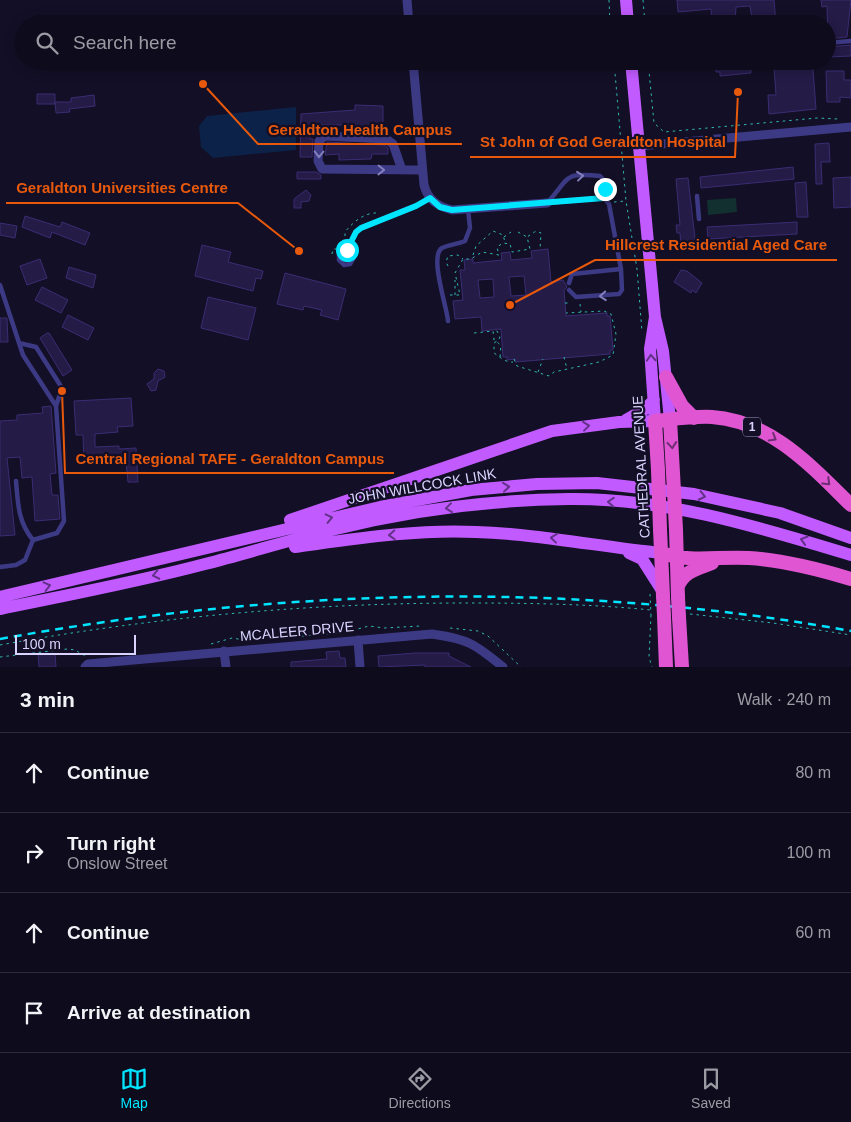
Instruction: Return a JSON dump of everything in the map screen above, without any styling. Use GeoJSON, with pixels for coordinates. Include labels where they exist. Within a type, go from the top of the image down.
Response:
{"type":"FeatureCollection","features":[{"type":"Feature","properties":{"kind":"highway"},"geometry":{"type":"LineString","coordinates":[[666,377],[682,406],[694,418]]}},
{"type":"Feature","properties":{"kind":"highway","name":"1"},"geometry":{"type":"LineString","coordinates":[[655,421],[713,417],[749,425],[772,436],[803,458],[851,505]]}},
{"type":"Feature","properties":{"kind":"highway"},"geometry":{"type":"LineString","coordinates":[[670,420],[674,471],[678,592],[684,616],[682,667]]}},
{"type":"Feature","properties":{"kind":"highway","name":"CATHEDRAL AVENUE"},"geometry":{"type":"LineString","coordinates":[[655,421],[662,553],[656,614],[666,667]]}},
{"type":"Feature","properties":{"kind":"highway"},"geometry":{"type":"LineString","coordinates":[[662,553],[677,558],[722,560],[748,558],[778,561],[851,579]]}},
{"type":"Feature","properties":{"kind":"highway"},"geometry":{"type":"LineString","coordinates":[[678,592],[682,577],[688,572],[722,560]]}},
{"type":"Feature","properties":{"kind":"main road"},"geometry":{"type":"LineString","coordinates":[[626,0],[627,15]]}},
{"type":"Feature","properties":{"kind":"main road","name":"CATHEDRAL AVENUE"},"geometry":{"type":"LineString","coordinates":[[632,70],[655,317],[663,351],[670,420]]}},
{"type":"Feature","properties":{"kind":"main road","name":"CATHEDRAL AVENUE"},"geometry":{"type":"LineString","coordinates":[[655,317],[650,349],[655,421]]}},
{"type":"Feature","properties":{"kind":"main road"},"geometry":{"type":"LineString","coordinates":[[619,422],[645,410],[654,400]]}},
{"type":"Feature","properties":{"kind":"main road"},"geometry":{"type":"LineString","coordinates":[[162,558],[278,524],[552,430],[619,422],[655,421]]}},
{"type":"Feature","properties":{"kind":"main road","name":"JOHN WILLCOCK LINK"},"geometry":{"type":"LineString","coordinates":[[0,597],[380,507],[471,490],[537,484],[597,483],[694,494],[780,513],[851,538]]}},
{"type":"Feature","properties":{"kind":"main road","name":"JOHN WILLCOCK LINK"},"geometry":{"type":"LineString","coordinates":[[0,609],[204,565],[335,529],[420,511],[492,502],[571,499],[646,504],[693,510],[736,520],[851,554]]}},
{"type":"Feature","properties":{"kind":"main road"},"geometry":{"type":"LineString","coordinates":[[204,565],[293,547],[378,536],[475,532],[556,538],[620,549],[662,553]]}},
{"type":"Feature","properties":{"kind":"main road"},"geometry":{"type":"LineString","coordinates":[[620,549],[642,559],[659,594]]}},
{"type":"Feature","properties":{"kind":"street"},"geometry":{"type":"LineString","coordinates":[[407,0],[409,15]]}},
{"type":"Feature","properties":{"kind":"street"},"geometry":{"type":"LineString","coordinates":[[414,70],[422,170],[426,193],[430,198],[440,207],[452,210],[547,203]]}},
{"type":"Feature","properties":{"kind":"street"},"geometry":{"type":"LineString","coordinates":[[639,146],[848,123]]}},
{"type":"Feature","properties":{"kind":"street"},"geometry":{"type":"LineString","coordinates":[[402,170],[393,144],[386,139],[325,136],[319,141],[318,162],[322,169],[402,170],[422,170]]}},
{"type":"Feature","properties":{"kind":"street","name":"MCALEER DRIVE"},"geometry":{"type":"LineString","coordinates":[[85,663],[432,634],[460,638],[480,648],[503,667]]}},
{"type":"Feature","properties":{"kind":"street"},"geometry":{"type":"LineString","coordinates":[[358,640],[360,667]]}},
{"type":"Feature","properties":{"kind":"street"},"geometry":{"type":"LineString","coordinates":[[224,651],[226,667]]}},
{"type":"Feature","properties":{"kind":"lane"},"geometry":{"type":"LineString","coordinates":[[407,0],[414,0]]}},
{"type":"Feature","properties":{"kind":"lane"},"geometry":{"type":"LineString","coordinates":[[836,42],[851,41]]}},
{"type":"Feature","properties":{"kind":"lane"},"geometry":{"type":"LineString","coordinates":[[547,203],[566,178],[576,175],[600,176],[606,182],[604,198]]}},
{"type":"Feature","properties":{"kind":"lane"},"geometry":{"type":"LineString","coordinates":[[697,196],[699,220]]}},
{"type":"Feature","properties":{"kind":"lane"},"geometry":{"type":"LineString","coordinates":[[347,250],[356,232],[361,228],[416,206],[430,198]]}},
{"type":"Feature","properties":{"kind":"lane"},"geometry":{"type":"LineString","coordinates":[[547,203],[604,198]]}},
{"type":"Feature","properties":{"kind":"lane"},"geometry":{"type":"LineString","coordinates":[[569,290],[576,297],[619,294],[622,290],[610,204],[604,198]]}},
{"type":"Feature","properties":{"kind":"lane"},"geometry":{"type":"LineString","coordinates":[[448,321],[444,296],[439,282],[438,254],[442,248],[465,241],[470,228],[468,209]]}},
{"type":"Feature","properties":{"kind":"lane"},"geometry":{"type":"LineString","coordinates":[[569,283],[572,274],[620,269]]}},
{"type":"Feature","properties":{"kind":"lane"},"geometry":{"type":"LineString","coordinates":[[0,285],[23,355],[56,406]]}},
{"type":"Feature","properties":{"kind":"lane"},"geometry":{"type":"LineString","coordinates":[[19,342],[36,346],[62,388],[56,406],[64,521],[58,533],[33,540]]}},
{"type":"Feature","properties":{"kind":"lane"},"geometry":{"type":"LineString","coordinates":[[16,481],[20,519],[24,530],[33,540]]}},
{"type":"Feature","properties":{"kind":"lane"},"geometry":{"type":"LineString","coordinates":[[0,567],[16,565],[25,560],[33,540]]}},
{"type":"Feature","properties":{"kind":"path"},"geometry":{"type":"LineString","coordinates":[[609,0],[610,15]]}},
{"type":"Feature","properties":{"kind":"path"},"geometry":{"type":"LineString","coordinates":[[643,0],[644,15]]}},
{"type":"Feature","properties":{"kind":"path"},"geometry":{"type":"LineString","coordinates":[[615,70],[626,201],[637,269],[642,335]]}},
{"type":"Feature","properties":{"kind":"path"},"geometry":{"type":"LineString","coordinates":[[649,70],[654,123],[664,132],[817,118],[848,123]]}},
{"type":"Feature","properties":{"kind":"path"},"geometry":{"type":"LineString","coordinates":[[612,202],[626,201]]}},
{"type":"Feature","properties":{"kind":"path"},"geometry":{"type":"LineString","coordinates":[[473,256],[476,246],[493,231],[504,237]]}},
{"type":"Feature","properties":{"kind":"path"},"geometry":{"type":"LineString","coordinates":[[504,237],[511,232]]}},
{"type":"Feature","properties":{"kind":"path"},"geometry":{"type":"LineString","coordinates":[[505,242],[510,244],[512,254],[530,249],[527,237],[518,232]]}},
{"type":"Feature","properties":{"kind":"path"},"geometry":{"type":"LineString","coordinates":[[527,237],[536,232],[541,233],[540,250]]}},
{"type":"Feature","properties":{"kind":"path"},"geometry":{"type":"LineString","coordinates":[[504,237],[505,242]]}},
{"type":"Feature","properties":{"kind":"path"},"geometry":{"type":"LineString","coordinates":[[444,296],[460,295],[455,269],[463,259],[488,252],[500,256],[497,247],[505,242]]}},
{"type":"Feature","properties":{"kind":"path"},"geometry":{"type":"LineString","coordinates":[[448,266],[446,262],[448,256],[458,255],[463,259]]}},
{"type":"Feature","properties":{"kind":"path"},"geometry":{"type":"LineString","coordinates":[[456,279],[454,282],[457,300]]}},
{"type":"Feature","properties":{"kind":"path"},"geometry":{"type":"LineString","coordinates":[[581,305],[581,312]]}},
{"type":"Feature","properties":{"kind":"path"},"geometry":{"type":"LineString","coordinates":[[474,333],[493,331],[499,333],[500,337],[493,348],[494,353],[509,363],[514,361],[517,366],[549,376],[599,362],[613,355],[616,334],[612,314],[604,311],[566,313]]}},
{"type":"Feature","properties":{"kind":"path"},"geometry":{"type":"LineString","coordinates":[[493,331],[492,338],[501,347],[500,357]]}},
{"type":"Feature","properties":{"kind":"path"},"geometry":{"type":"LineString","coordinates":[[564,358],[568,370]]}},
{"type":"Feature","properties":{"kind":"path"},"geometry":{"type":"LineString","coordinates":[[538,372],[543,359]]}},
{"type":"Feature","properties":{"kind":"path"},"geometry":{"type":"LineString","coordinates":[[652,667],[649,657],[659,594]]}},
{"type":"Feature","properties":{"kind":"path"},"geometry":{"type":"LineString","coordinates":[[0,646],[63,634],[231,612],[381,603],[518,603],[656,614]]}},
{"type":"Feature","properties":{"kind":"path"},"geometry":{"type":"LineString","coordinates":[[684,616],[772,623],[851,636]]}},
{"type":"Feature","properties":{"kind":"path"},"geometry":{"type":"LineString","coordinates":[[0,657],[67,649],[76,650],[85,663]]}},
{"type":"Feature","properties":{"kind":"green space"},"geometry":{"type":"Polygon","coordinates":[[[736,198],[737,212],[708,215],[707,200],[736,198]]]}},
{"type":"Feature","properties":{"kind":"water"},"geometry":{"type":"Polygon","coordinates":[[[296,107],[296,150],[213,158],[201,147],[199,126],[207,116],[296,107]]]}},
{"type":"Feature","properties":{"kind":"building"},"geometry":{"type":"Polygon","coordinates":[[[677,0],[774,0],[775,15],[752,15],[750,6],[736,7],[736,15],[711,15],[711,9],[678,12],[677,0]]]}},
{"type":"Feature","properties":{"kind":"building"},"geometry":{"type":"Polygon","coordinates":[[[821,0],[851,0],[847,37],[836,38],[836,15],[827,15],[827,6],[822,7],[821,0]]]}},
{"type":"Feature","properties":{"kind":"building"},"geometry":{"type":"Polygon","coordinates":[[[851,45],[851,56],[836,57],[836,46],[851,45]]]}},
{"type":"Feature","properties":{"kind":"building"},"geometry":{"type":"Polygon","coordinates":[[[716,70],[751,70],[751,73],[720,76],[720,72],[716,72],[716,70]]]}},
{"type":"Feature","properties":{"kind":"building"},"geometry":{"type":"Polygon","coordinates":[[[774,70],[813,70],[816,109],[769,114],[768,95],[776,95],[774,70]]]}},
{"type":"Feature","properties":{"kind":"building"},"geometry":{"type":"Polygon","coordinates":[[[826,71],[844,71],[844,80],[851,80],[851,98],[840,97],[840,102],[827,102],[826,71]]]}},
{"type":"Feature","properties":{"kind":"building"},"geometry":{"type":"Polygon","coordinates":[[[37,94],[55,94],[55,104],[37,104],[37,94]]]}},
{"type":"Feature","properties":{"kind":"building"},"geometry":{"type":"Polygon","coordinates":[[[94,95],[95,106],[69,109],[70,112],[56,113],[55,102],[71,102],[71,98],[94,95]]]}},
{"type":"Feature","properties":{"kind":"building"},"geometry":{"type":"Polygon","coordinates":[[[355,105],[383,106],[383,128],[351,128],[351,125],[314,125],[315,128],[310,128],[310,139],[313,139],[312,157],[300,157],[301,114],[355,110],[355,105]]]}},
{"type":"Feature","properties":{"kind":"building"},"geometry":{"type":"Polygon","coordinates":[[[327,142],[384,145],[388,148],[388,154],[372,154],[371,159],[339,160],[339,154],[325,155],[327,142]]]}},
{"type":"Feature","properties":{"kind":"building"},"geometry":{"type":"Polygon","coordinates":[[[829,143],[830,162],[821,162],[822,184],[816,184],[815,144],[829,143]]]}},
{"type":"Feature","properties":{"kind":"building"},"geometry":{"type":"Polygon","coordinates":[[[793,167],[794,179],[701,188],[700,177],[793,167]]]}},
{"type":"Feature","properties":{"kind":"building"},"geometry":{"type":"Polygon","coordinates":[[[297,172],[316,172],[321,175],[321,179],[297,179],[297,172]]]}},
{"type":"Feature","properties":{"kind":"building"},"geometry":{"type":"Polygon","coordinates":[[[851,177],[851,207],[834,208],[833,178],[851,177]]]}},
{"type":"Feature","properties":{"kind":"building"},"geometry":{"type":"Polygon","coordinates":[[[688,178],[696,247],[681,248],[680,233],[677,233],[676,225],[680,225],[676,179],[688,178]]]}},
{"type":"Feature","properties":{"kind":"building"},"geometry":{"type":"Polygon","coordinates":[[[806,182],[808,217],[797,217],[795,183],[806,182]]]}},
{"type":"Feature","properties":{"kind":"building"},"geometry":{"type":"Polygon","coordinates":[[[306,190],[311,195],[309,201],[301,202],[301,208],[294,208],[294,199],[306,190]]]}},
{"type":"Feature","properties":{"kind":"building"},"geometry":{"type":"Polygon","coordinates":[[[25,216],[60,227],[62,222],[90,233],[85,245],[52,232],[50,238],[22,227],[25,216]]]}},
{"type":"Feature","properties":{"kind":"building"},"geometry":{"type":"Polygon","coordinates":[[[797,222],[797,234],[708,239],[707,227],[797,222]]]}},
{"type":"Feature","properties":{"kind":"building"},"geometry":{"type":"Polygon","coordinates":[[[0,223],[17,226],[15,238],[0,235],[0,223]]]}},
{"type":"Feature","properties":{"kind":"building"},"geometry":{"type":"Polygon","coordinates":[[[202,245],[231,252],[228,262],[263,271],[261,279],[256,278],[253,291],[195,276],[202,245]]]}},
{"type":"Feature","properties":{"kind":"building"},"geometry":{"type":"Polygon","coordinates":[[[548,249],[551,282],[563,280],[567,287],[564,290],[566,316],[607,313],[607,316],[610,316],[613,350],[610,350],[610,354],[515,362],[515,359],[507,360],[507,357],[503,357],[501,329],[482,331],[481,317],[455,319],[453,301],[463,300],[460,270],[465,270],[464,260],[473,259],[473,263],[502,260],[501,253],[510,252],[511,260],[532,258],[531,251],[548,249]],[[524,276],[509,277],[511,296],[526,295],[524,276]],[[493,279],[478,280],[480,298],[494,297],[493,279]]]}},
{"type":"Feature","properties":{"kind":"building"},"geometry":{"type":"Polygon","coordinates":[[[40,259],[47,278],[27,285],[20,266],[40,259]]]}},
{"type":"Feature","properties":{"kind":"building"},"geometry":{"type":"Polygon","coordinates":[[[69,267],[96,275],[93,288],[66,278],[69,267]]]}},
{"type":"Feature","properties":{"kind":"building"},"geometry":{"type":"Polygon","coordinates":[[[681,270],[687,271],[702,283],[696,293],[692,290],[691,293],[674,282],[681,270]]]}},
{"type":"Feature","properties":{"kind":"building"},"geometry":{"type":"Polygon","coordinates":[[[285,273],[346,289],[338,320],[320,315],[322,310],[304,306],[303,310],[277,304],[285,273]]]}},
{"type":"Feature","properties":{"kind":"building"},"geometry":{"type":"Polygon","coordinates":[[[42,287],[68,300],[61,313],[35,300],[42,287]]]}},
{"type":"Feature","properties":{"kind":"building"},"geometry":{"type":"Polygon","coordinates":[[[208,297],[256,308],[248,340],[201,328],[208,297]]]}},
{"type":"Feature","properties":{"kind":"building"},"geometry":{"type":"Polygon","coordinates":[[[68,315],[94,328],[88,340],[62,327],[68,315]]]}},
{"type":"Feature","properties":{"kind":"building"},"geometry":{"type":"Polygon","coordinates":[[[0,318],[7,318],[8,342],[0,342],[0,318]]]}},
{"type":"Feature","properties":{"kind":"building"},"geometry":{"type":"Polygon","coordinates":[[[49,333],[72,370],[63,376],[40,338],[49,333]]]}},
{"type":"Feature","properties":{"kind":"building"},"geometry":{"type":"Polygon","coordinates":[[[158,369],[164,371],[165,377],[158,381],[156,390],[151,391],[147,384],[154,379],[154,373],[158,369]]]}},
{"type":"Feature","properties":{"kind":"building"},"geometry":{"type":"Polygon","coordinates":[[[131,398],[133,426],[117,427],[118,432],[95,434],[95,447],[119,446],[119,449],[136,448],[138,482],[128,482],[126,461],[84,464],[83,435],[76,435],[74,401],[131,398]]]}},
{"type":"Feature","properties":{"kind":"building"},"geometry":{"type":"Polygon","coordinates":[[[51,406],[56,473],[50,474],[52,495],[58,495],[60,519],[35,521],[32,477],[22,478],[20,457],[7,458],[15,535],[0,536],[0,421],[17,420],[17,415],[43,413],[42,407],[51,406]]]}},
{"type":"Feature","properties":{"kind":"building"},"geometry":{"type":"Polygon","coordinates":[[[339,651],[340,658],[345,658],[346,667],[291,667],[291,662],[327,659],[326,652],[339,651]]]}},
{"type":"Feature","properties":{"kind":"building"},"geometry":{"type":"Polygon","coordinates":[[[449,653],[449,656],[471,667],[425,667],[425,665],[379,667],[378,656],[449,653]]]}},
{"type":"Feature","properties":{"kind":"building"},"geometry":{"type":"Polygon","coordinates":[[[38,654],[55,654],[56,667],[39,667],[38,654]]]}},
{"type":"Feature","properties":{"kind":"railway"},"geometry":{"type":"LineString","coordinates":[[0,639],[105,622],[212,609],[318,601],[426,597],[533,598],[639,604],[746,615],[851,631]]}},
{"type":"Feature","properties":{"kind":"place","name":"Geraldton Health Campus"},"geometry":{"type":"Point","coordinates":[203,84]}},
{"type":"Feature","properties":{"kind":"place","name":"St John of God Geraldton Hospital"},"geometry":{"type":"Point","coordinates":[738,92]}},
{"type":"Feature","properties":{"kind":"place","name":"Geraldton Universities Centre"},"geometry":{"type":"Point","coordinates":[299,251]}},
{"type":"Feature","properties":{"kind":"place","name":"Hillcrest Residential Aged Care"},"geometry":{"type":"Point","coordinates":[510,305]}},
{"type":"Feature","properties":{"kind":"place","name":"Central Regional TAFE - Geraldton Campus"},"geometry":{"type":"Point","coordinates":[62,391]}},
{"type":"Feature","properties":{"kind":"route"},"geometry":{"type":"LineString","coordinates":[[347,250],[356,232],[361,228],[416,206],[430,198],[432,202],[440,207],[452,210],[604,198],[605,189]]}}]}
